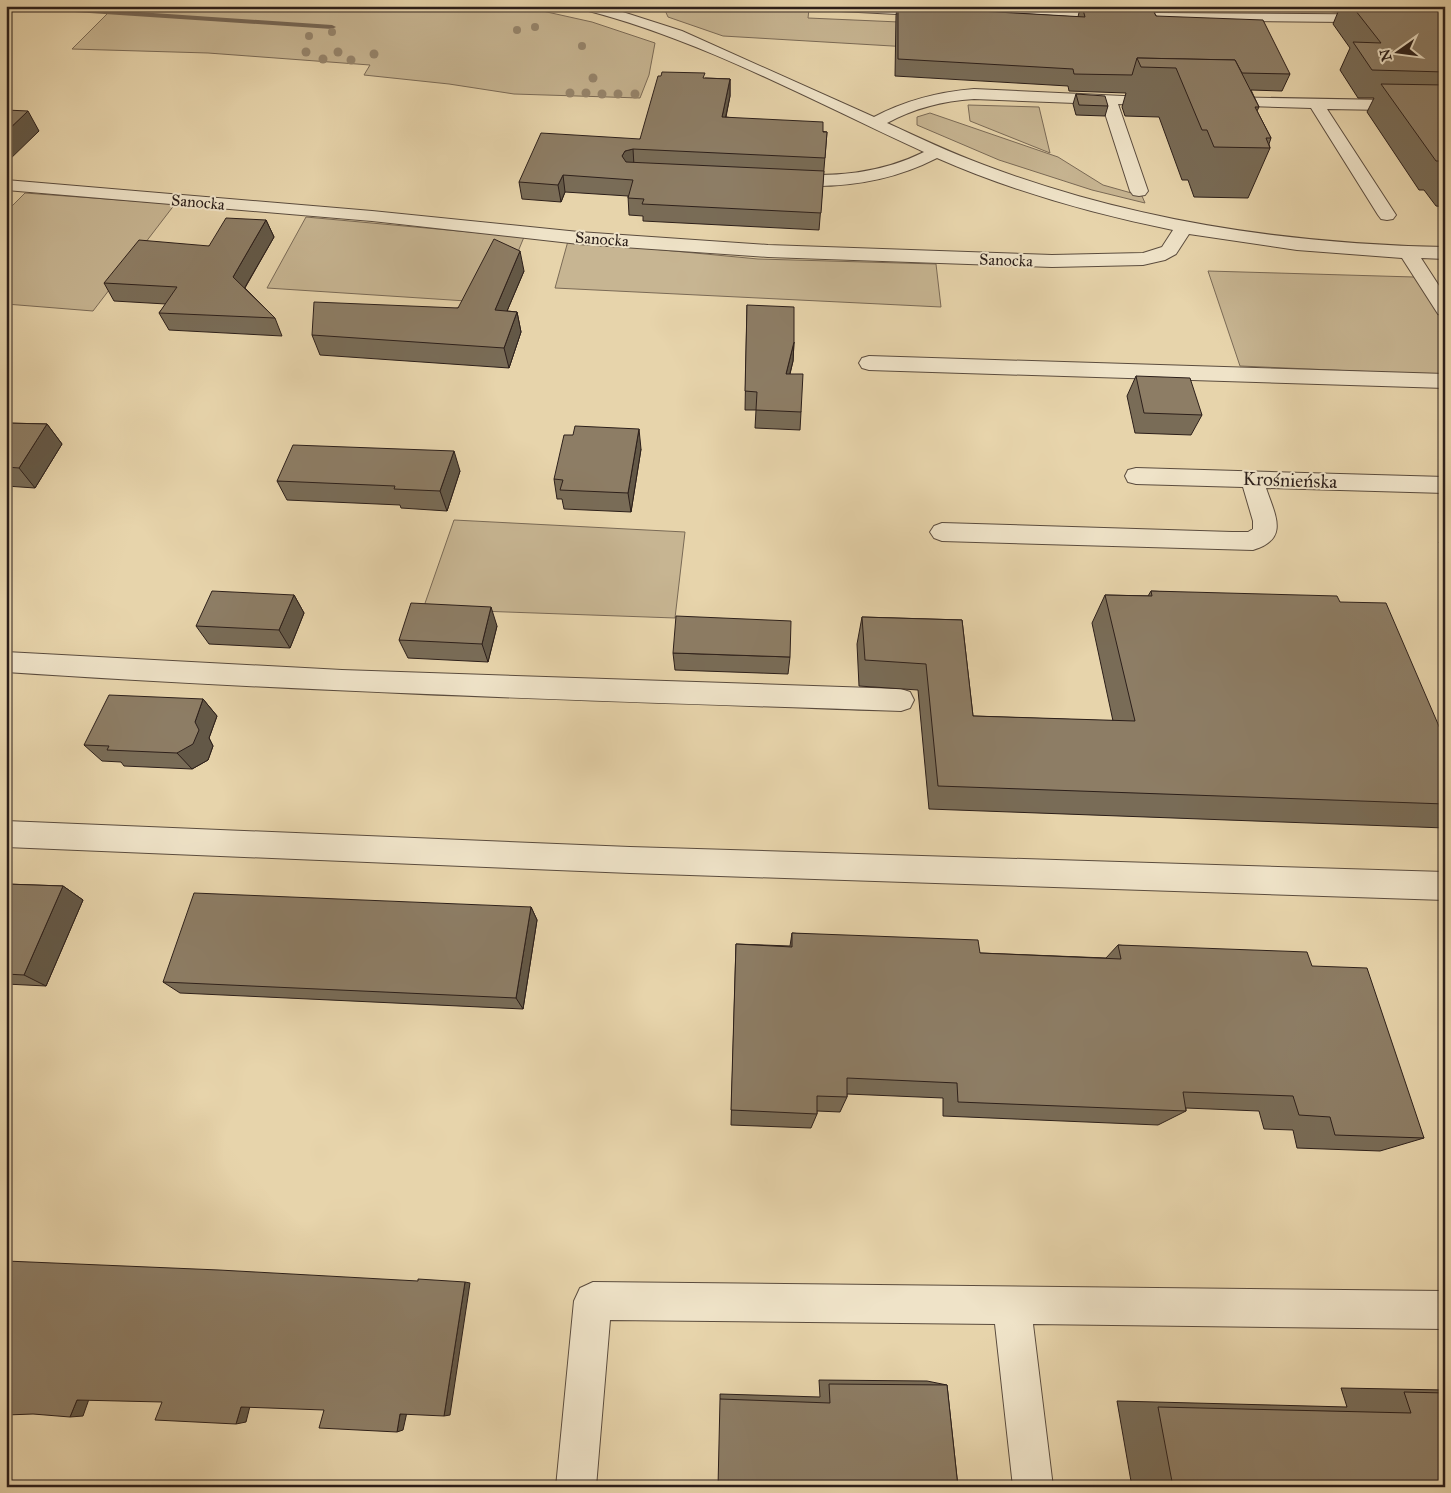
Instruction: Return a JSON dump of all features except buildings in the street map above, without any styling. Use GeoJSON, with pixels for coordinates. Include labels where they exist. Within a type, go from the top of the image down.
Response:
{"type":"FeatureCollection","features":[{"type":"Feature","properties":{"kind":"street"},"geometry":{"type":"LineString","coordinates":[[586,6],[626,10],[938,151],[1018,183],[1098,208],[1183,228],[1254,239],[1335,249],[1445,253]]}},
{"type":"Feature","properties":{"kind":"street"},"geometry":{"type":"LineString","coordinates":[[821,6],[952,13]]}},
{"type":"Feature","properties":{"kind":"street"},"geometry":{"type":"LineString","coordinates":[[1000,15],[1124,16]]}},
{"type":"Feature","properties":{"kind":"street"},"geometry":{"type":"LineString","coordinates":[[1143,17],[1445,19]]}},
{"type":"Feature","properties":{"kind":"street"},"geometry":{"type":"LineString","coordinates":[[875,122],[908,105],[945,96],[974,94],[1174,101]]}},
{"type":"Feature","properties":{"kind":"street"},"geometry":{"type":"LineString","coordinates":[[1109,100],[1138,191]]}},
{"type":"Feature","properties":{"kind":"street"},"geometry":{"type":"LineString","coordinates":[[1201,102],[1445,106]]}},
{"type":"Feature","properties":{"kind":"street"},"geometry":{"type":"LineString","coordinates":[[1317,105],[1387,215]]}},
{"type":"Feature","properties":{"kind":"street"},"geometry":{"type":"LineString","coordinates":[[772,179],[832,182],[878,176],[899,171],[938,151]]}},
{"type":"Feature","properties":{"kind":"street","name":"Sanocka"},"geometry":{"type":"LineString","coordinates":[[6,185],[372,216],[579,238],[857,255],[1052,261],[1143,259],[1157,257],[1171,251],[1183,228]]}},
{"type":"Feature","properties":{"kind":"street"},"geometry":{"type":"LineString","coordinates":[[1408,253],[1445,310]]}},
{"type":"Feature","properties":{"kind":"street"},"geometry":{"type":"LineString","coordinates":[[869,362],[1445,381]]}},
{"type":"Feature","properties":{"kind":"street","name":"Krośnieńska"},"geometry":{"type":"LineString","coordinates":[[1136,476],[1445,484]]}},
{"type":"Feature","properties":{"kind":"street"},"geometry":{"type":"LineString","coordinates":[[942,532],[1232,542],[1253,540],[1265,533],[1265,521],[1252,479]]}},
{"type":"Feature","properties":{"kind":"street"},"geometry":{"type":"LineString","coordinates":[[6,662],[161,672],[432,684],[901,700]]}},
{"type":"Feature","properties":{"kind":"street"},"geometry":{"type":"LineString","coordinates":[[6,834],[630,860],[1445,886]]}},
{"type":"Feature","properties":{"kind":"street"},"geometry":{"type":"LineString","coordinates":[[576,1487],[593,1300],[1445,1310]]}},
{"type":"Feature","properties":{"kind":"street"},"geometry":{"type":"LineString","coordinates":[[1012,1305],[1033,1487]]}},
{"type":"Feature","properties":{"kind":"shaded area"},"geometry":{"type":"Polygon","coordinates":[[[55,6],[520,6],[592,22],[655,43],[649,75],[640,98],[514,94],[449,84],[364,75],[370,65],[208,53],[72,49],[111,10],[55,6]]]}},
{"type":"Feature","properties":{"kind":"shaded area"},"geometry":{"type":"Polygon","coordinates":[[[665,6],[784,6],[809,9],[808,18],[922,23],[926,48],[723,36],[668,17],[665,6]]]}},
{"type":"Feature","properties":{"kind":"shaded area"},"geometry":{"type":"Polygon","coordinates":[[[983,6],[1166,6],[1169,14],[983,9],[983,6]]]}},
{"type":"Feature","properties":{"kind":"shaded area"},"geometry":{"type":"Polygon","coordinates":[[[968,105],[1039,107],[1050,153],[970,121],[968,105]]]}},
{"type":"Feature","properties":{"kind":"shaded area"},"geometry":{"type":"Polygon","coordinates":[[[930,113],[1058,157],[1103,185],[1142,196],[1145,203],[1092,190],[999,160],[917,125],[917,117],[930,113]]]}},
{"type":"Feature","properties":{"kind":"shaded area"},"geometry":{"type":"Polygon","coordinates":[[[25,193],[175,204],[93,311],[6,304],[6,212],[25,193]]]}},
{"type":"Feature","properties":{"kind":"shaded area"},"geometry":{"type":"Polygon","coordinates":[[[306,217],[524,237],[497,303],[267,288],[306,217]]]}},
{"type":"Feature","properties":{"kind":"shaded area"},"geometry":{"type":"Polygon","coordinates":[[[568,241],[758,259],[936,264],[941,307],[555,288],[568,241]]]}},
{"type":"Feature","properties":{"kind":"shaded area"},"geometry":{"type":"Polygon","coordinates":[[[1208,271],[1414,277],[1445,321],[1445,375],[1240,366],[1208,271]]]}},
{"type":"Feature","properties":{"kind":"shaded area"},"geometry":{"type":"Polygon","coordinates":[[[454,520],[685,532],[675,618],[423,609],[454,520]]]}},
{"type":"Feature","properties":{"kind":"waterway"},"geometry":{"type":"LineString","coordinates":[[14,6],[332,27]]}}]}
